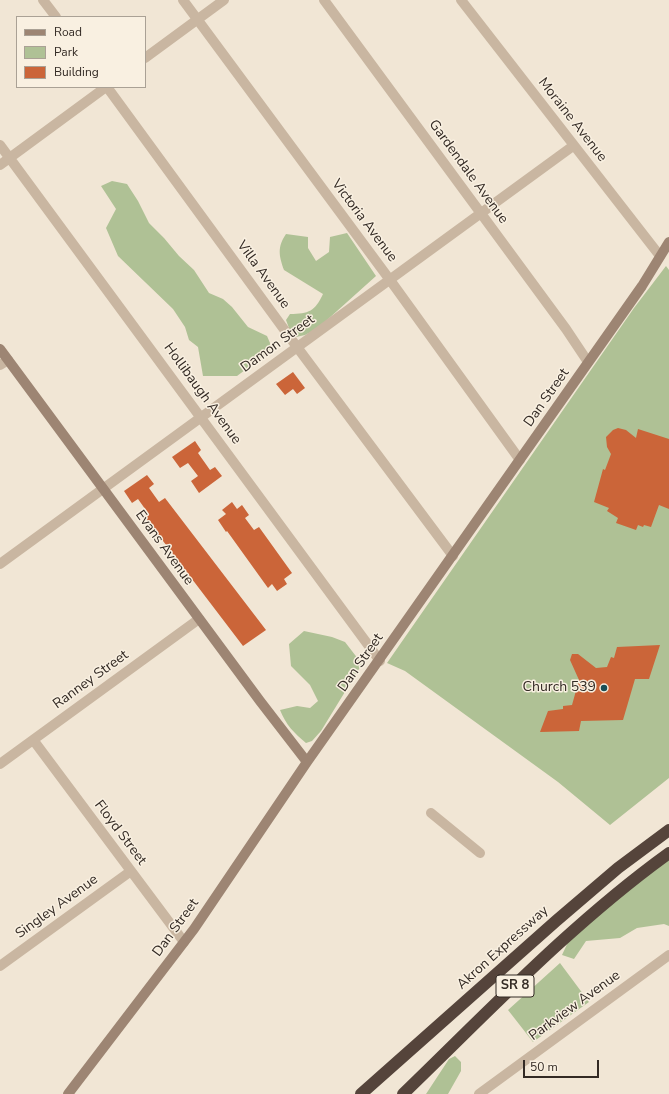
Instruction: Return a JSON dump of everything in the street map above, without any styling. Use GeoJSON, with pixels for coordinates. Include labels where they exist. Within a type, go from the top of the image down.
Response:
{"type":"FeatureCollection","features":[{"type":"Feature","properties":{"kind":"highway","name":"Akron Expressway"},"geometry":{"type":"LineString","coordinates":[[361,1094],[556,921],[618,868],[669,830]]}},
{"type":"Feature","properties":{"kind":"highway","name":"SR 8"},"geometry":{"type":"LineString","coordinates":[[403,1094],[568,934],[630,881],[669,853]]}},
{"type":"Feature","properties":{"kind":"street"},"geometry":{"type":"LineString","coordinates":[[43,0],[55,16]]}},
{"type":"Feature","properties":{"kind":"street","name":"Victoria Avenue"},"geometry":{"type":"LineString","coordinates":[[183,0],[390,280],[520,460]]}},
{"type":"Feature","properties":{"kind":"street"},"geometry":{"type":"LineString","coordinates":[[146,57],[224,0]]}},
{"type":"Feature","properties":{"kind":"street","name":"Gardendale Avenue"},"geometry":{"type":"LineString","coordinates":[[324,0],[481,213],[588,362]]}},
{"type":"Feature","properties":{"kind":"street","name":"Moraine Avenue"},"geometry":{"type":"LineString","coordinates":[[461,0],[660,256]]}},
{"type":"Feature","properties":{"kind":"street"},"geometry":{"type":"LineString","coordinates":[[0,165],[106,88]]}},
{"type":"Feature","properties":{"kind":"street","name":"Villa Avenue"},"geometry":{"type":"LineString","coordinates":[[108,88],[297,347],[453,556]]}},
{"type":"Feature","properties":{"kind":"street","name":"Hollibaugh Avenue"},"geometry":{"type":"LineString","coordinates":[[0,145],[380,661]]}},
{"type":"Feature","properties":{"kind":"street","name":"Damon Street"},"geometry":{"type":"LineString","coordinates":[[0,564],[573,146]]}},
{"type":"Feature","properties":{"kind":"street","name":"Dan Street"},"geometry":{"type":"LineString","coordinates":[[68,1094],[184,942],[307,762],[380,661],[588,362],[669,242]]}},
{"type":"Feature","properties":{"kind":"street","name":"Evans Avenue"},"geometry":{"type":"LineString","coordinates":[[0,349],[4,362],[103,489],[307,762]]}},
{"type":"Feature","properties":{"kind":"street","name":"Ranney Street"},"geometry":{"type":"LineString","coordinates":[[0,764],[34,741],[199,619]]}},
{"type":"Feature","properties":{"kind":"street","name":"Floyd Street"},"geometry":{"type":"LineString","coordinates":[[34,741],[184,942]]}},
{"type":"Feature","properties":{"kind":"street"},"geometry":{"type":"LineString","coordinates":[[431,812],[480,853]]}},
{"type":"Feature","properties":{"kind":"street","name":"Singley Avenue"},"geometry":{"type":"LineString","coordinates":[[0,966],[131,871]]}},
{"type":"Feature","properties":{"kind":"street","name":"Parkview Avenue"},"geometry":{"type":"LineString","coordinates":[[479,1094],[669,955]]}},
{"type":"Feature","properties":{"kind":"green space"},"geometry":{"type":"Polygon","coordinates":[[[112,181],[127,184],[138,201],[149,223],[194,270],[209,293],[223,299],[232,307],[248,327],[267,336],[270,343],[269,352],[237,376],[203,376],[198,347],[189,340],[185,327],[173,309],[118,256],[106,228],[116,209],[101,186],[112,181]]]}},
{"type":"Feature","properties":{"kind":"green space"},"geometry":{"type":"Polygon","coordinates":[[[347,233],[376,276],[317,329],[305,335],[296,337],[289,328],[286,320],[290,314],[307,312],[314,308],[323,294],[284,270],[280,252],[281,243],[286,234],[308,237],[308,248],[316,261],[329,252],[330,237],[347,233]]]}},
{"type":"Feature","properties":{"kind":"green space"},"geometry":{"type":"Polygon","coordinates":[[[666,266],[669,270],[669,778],[610,825],[558,782],[405,671],[387,663],[634,308],[666,266]]]}},
{"type":"Feature","properties":{"kind":"green space"},"geometry":{"type":"Polygon","coordinates":[[[304,631],[332,637],[345,642],[362,664],[321,731],[312,741],[306,743],[291,728],[280,710],[297,706],[310,708],[318,701],[310,685],[291,666],[289,644],[304,631]]]}},
{"type":"Feature","properties":{"kind":"green space"},"geometry":{"type":"Polygon","coordinates":[[[669,847],[669,926],[664,924],[637,928],[620,938],[586,941],[574,959],[562,955],[569,940],[669,847]]]}},
{"type":"Feature","properties":{"kind":"green space"},"geometry":{"type":"Polygon","coordinates":[[[560,963],[589,1002],[533,1042],[508,1010],[560,963]]]}},
{"type":"Feature","properties":{"kind":"green space"},"geometry":{"type":"Polygon","coordinates":[[[455,1056],[461,1062],[461,1071],[448,1094],[426,1094],[449,1059],[455,1056]]]}},
{"type":"Feature","properties":{"kind":"building"},"geometry":{"type":"Polygon","coordinates":[[[293,372],[305,388],[297,394],[293,389],[285,395],[276,384],[293,372]]]}},
{"type":"Feature","properties":{"kind":"building"},"geometry":{"type":"Polygon","coordinates":[[[618,428],[626,430],[636,438],[638,429],[669,439],[669,509],[659,505],[651,527],[644,525],[643,527],[638,525],[636,530],[616,523],[618,518],[607,511],[609,508],[594,502],[603,469],[605,470],[611,454],[607,447],[606,437],[613,430],[618,428]]]}},
{"type":"Feature","properties":{"kind":"building"},"geometry":{"type":"Polygon","coordinates":[[[195,441],[201,450],[198,453],[210,470],[215,467],[222,476],[199,493],[191,481],[198,476],[188,463],[180,468],[172,457],[195,441]]]}},
{"type":"Feature","properties":{"kind":"building"},"geometry":{"type":"Polygon","coordinates":[[[147,475],[154,484],[149,488],[159,502],[165,498],[266,630],[243,646],[144,516],[148,513],[138,499],[132,503],[124,491],[147,475]]]}},
{"type":"Feature","properties":{"kind":"building"},"geometry":{"type":"Polygon","coordinates":[[[232,502],[237,509],[242,505],[249,515],[245,518],[254,530],[259,527],[292,573],[284,579],[287,584],[277,591],[272,584],[268,588],[218,520],[226,514],[222,510],[232,502]]]}},
{"type":"Feature","properties":{"kind":"building","name":"Church 539"},"geometry":{"type":"Polygon","coordinates":[[[660,645],[649,679],[635,679],[623,720],[581,721],[579,731],[540,732],[548,711],[563,709],[563,706],[572,705],[579,680],[570,660],[572,654],[578,654],[596,668],[607,667],[611,657],[614,658],[617,647],[660,645]]]}},
{"type":"Feature","properties":{"kind":"place","name":"Church 539"},"geometry":{"type":"Point","coordinates":[604,688]}}]}
